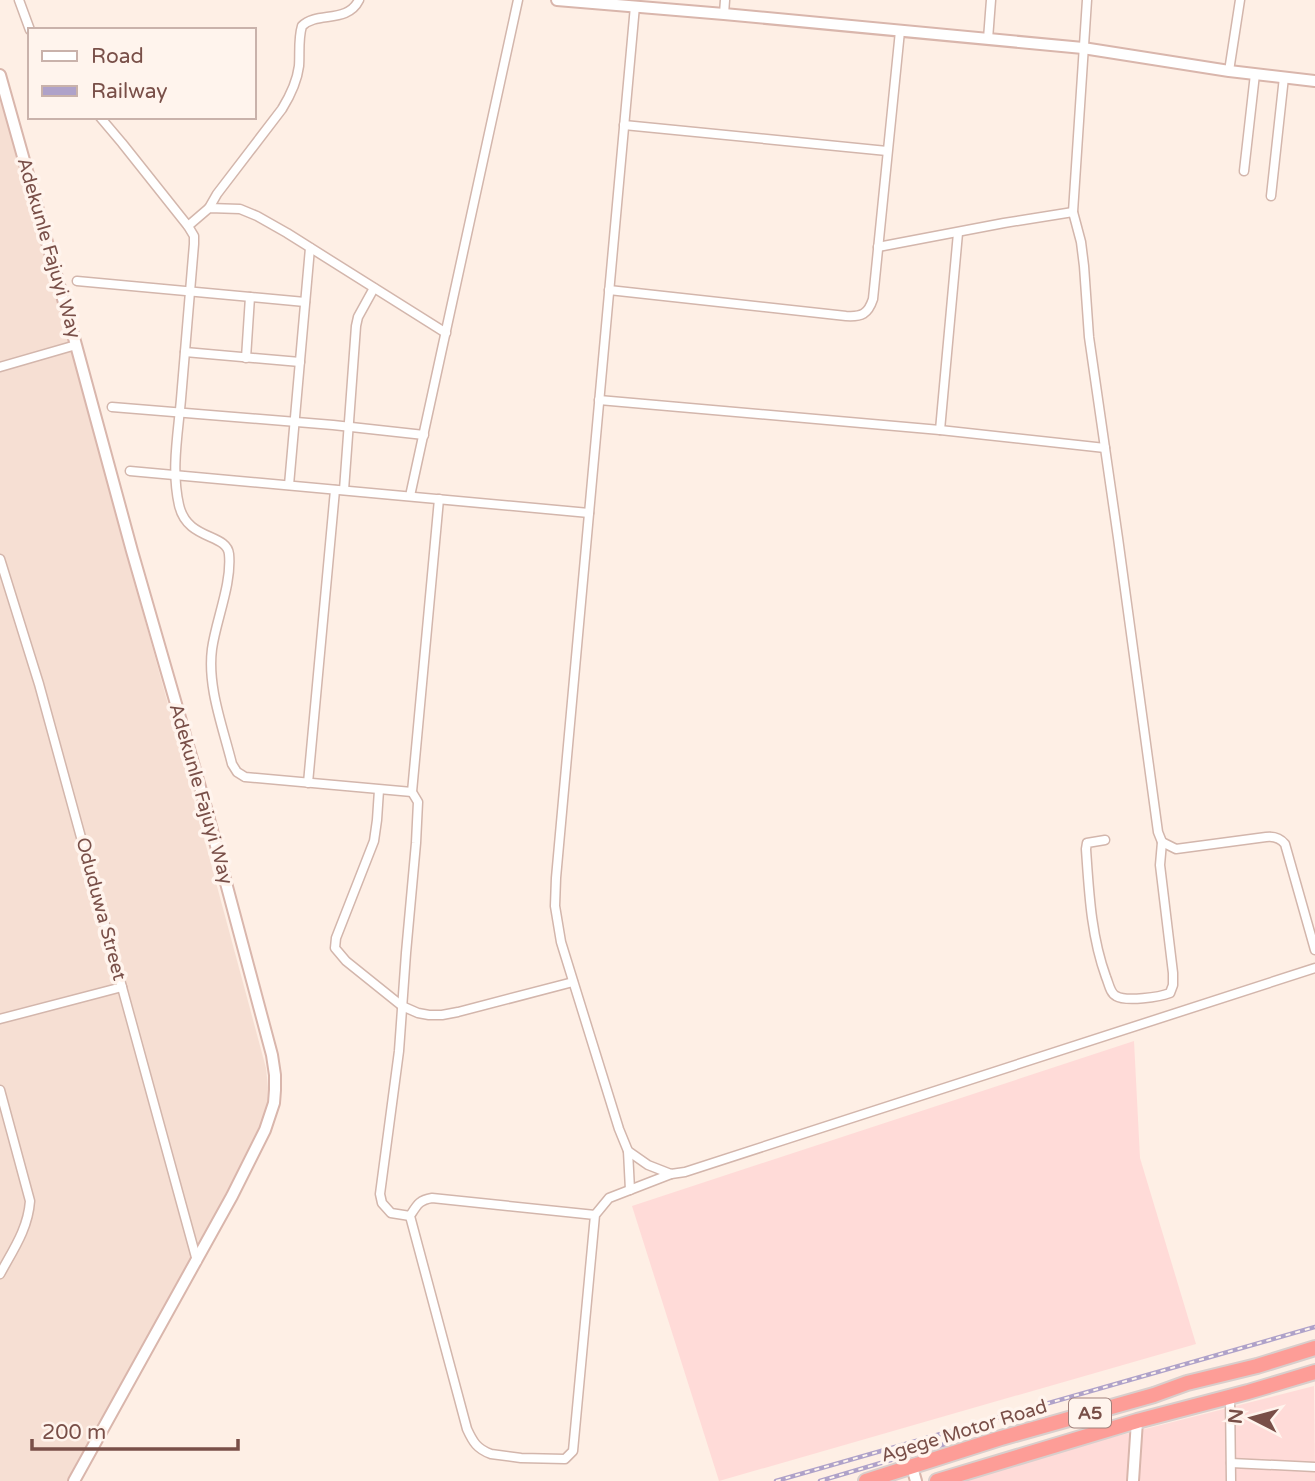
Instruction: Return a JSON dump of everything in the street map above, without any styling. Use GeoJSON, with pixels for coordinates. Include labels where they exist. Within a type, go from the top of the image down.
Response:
{"type":"FeatureCollection","features":[{"type":"Feature","properties":{"kind":"highway","name":"Agege Motor Road"},"geometry":{"type":"LineString","coordinates":[[866,1481],[914,1474],[1001,1438],[1315,1348]]}},
{"type":"Feature","properties":{"kind":"highway","name":"Agege Motor Road"},"geometry":{"type":"LineString","coordinates":[[937,1481],[1137,1421],[1315,1372]]}},
{"type":"Feature","properties":{"kind":"street"},"geometry":{"type":"LineString","coordinates":[[19,0],[29,28]]}},
{"type":"Feature","properties":{"kind":"street"},"geometry":{"type":"LineString","coordinates":[[188,226],[209,208],[290,97],[299,68],[302,26],[306,22],[351,10],[359,0]]}},
{"type":"Feature","properties":{"kind":"street"},"geometry":{"type":"LineString","coordinates":[[410,496],[517,0]]}},
{"type":"Feature","properties":{"kind":"street"},"geometry":{"type":"LineString","coordinates":[[557,0],[1083,48],[1229,71],[1315,81]]}},
{"type":"Feature","properties":{"kind":"street"},"geometry":{"type":"LineString","coordinates":[[724,14],[725,0]]}},
{"type":"Feature","properties":{"kind":"street"},"geometry":{"type":"LineString","coordinates":[[988,39],[991,0]]}},
{"type":"Feature","properties":{"kind":"street"},"geometry":{"type":"LineString","coordinates":[[1087,0],[1073,212],[1081,242],[1089,337],[1156,819],[1162,842],[1160,865],[1173,973],[1170,993],[1163,996],[1125,999],[1117,997],[1111,991],[1099,954],[1092,916],[1086,849],[1087,843],[1091,841],[1105,840]]}},
{"type":"Feature","properties":{"kind":"street"},"geometry":{"type":"LineString","coordinates":[[1229,71],[1240,0]]}},
{"type":"Feature","properties":{"kind":"street"},"geometry":{"type":"LineString","coordinates":[[630,1190],[628,1152],[561,942],[555,892],[635,6]]}},
{"type":"Feature","properties":{"kind":"street"},"geometry":{"type":"LineString","coordinates":[[609,290],[855,317],[870,309],[900,31]]}},
{"type":"Feature","properties":{"kind":"street"},"geometry":{"type":"LineString","coordinates":[[1244,171],[1255,74]]}},
{"type":"Feature","properties":{"kind":"street","name":"Adekunle Fajuyi Way"},"geometry":{"type":"LineString","coordinates":[[0,75],[206,808],[272,1055],[275,1076],[274,1103],[265,1130],[197,1261],[74,1481]]}},
{"type":"Feature","properties":{"kind":"street"},"geometry":{"type":"LineString","coordinates":[[1271,196],[1283,77]]}},
{"type":"Feature","properties":{"kind":"street"},"geometry":{"type":"LineString","coordinates":[[102,119],[194,236],[174,475],[181,515],[186,523],[224,543],[229,551],[225,587],[212,649],[212,671],[232,764],[237,772],[245,777],[412,792]]}},
{"type":"Feature","properties":{"kind":"street"},"geometry":{"type":"LineString","coordinates":[[624,125],[887,151]]}},
{"type":"Feature","properties":{"kind":"street"},"geometry":{"type":"LineString","coordinates":[[209,208],[240,209],[287,233],[446,333]]}},
{"type":"Feature","properties":{"kind":"street"},"geometry":{"type":"LineString","coordinates":[[878,247],[1073,212]]}},
{"type":"Feature","properties":{"kind":"street"},"geometry":{"type":"LineString","coordinates":[[940,430],[958,233]]}},
{"type":"Feature","properties":{"kind":"street"},"geometry":{"type":"LineString","coordinates":[[289,485],[310,248]]}},
{"type":"Feature","properties":{"kind":"street"},"geometry":{"type":"LineString","coordinates":[[77,281],[305,302]]}},
{"type":"Feature","properties":{"kind":"street"},"geometry":{"type":"LineString","coordinates":[[344,490],[356,326],[374,288]]}},
{"type":"Feature","properties":{"kind":"street"},"geometry":{"type":"LineString","coordinates":[[246,358],[250,297]]}},
{"type":"Feature","properties":{"kind":"street"},"geometry":{"type":"LineString","coordinates":[[0,367],[76,345]]}},
{"type":"Feature","properties":{"kind":"street"},"geometry":{"type":"LineString","coordinates":[[185,352],[300,362]]}},
{"type":"Feature","properties":{"kind":"street"},"geometry":{"type":"LineString","coordinates":[[599,400],[940,430],[1105,448]]}},
{"type":"Feature","properties":{"kind":"street"},"geometry":{"type":"LineString","coordinates":[[112,407],[348,426],[424,435]]}},
{"type":"Feature","properties":{"kind":"street"},"geometry":{"type":"LineString","coordinates":[[130,471],[589,513]]}},
{"type":"Feature","properties":{"kind":"street"},"geometry":{"type":"LineString","coordinates":[[308,783],[335,490]]}},
{"type":"Feature","properties":{"kind":"street"},"geometry":{"type":"LineString","coordinates":[[410,1216],[391,1213],[382,1203],[380,1194],[395,1087],[402,1006],[418,812],[418,802],[412,792],[439,499]]}},
{"type":"Feature","properties":{"kind":"street","name":"Oduduwa Street"},"geometry":{"type":"LineString","coordinates":[[0,559],[39,684],[197,1261]]}},
{"type":"Feature","properties":{"kind":"street"},"geometry":{"type":"LineString","coordinates":[[379,790],[374,841],[341,921],[335,943],[335,948],[346,961],[402,1006],[418,1013],[442,1015],[573,982]]}},
{"type":"Feature","properties":{"kind":"street"},"geometry":{"type":"LineString","coordinates":[[1162,842],[1177,849],[1272,836],[1282,840],[1315,950]]}},
{"type":"Feature","properties":{"kind":"street"},"geometry":{"type":"LineString","coordinates":[[410,1216],[467,1429],[474,1444],[491,1454],[565,1459],[573,1451],[595,1215],[609,1198],[671,1174],[685,1172],[1315,968]]}},
{"type":"Feature","properties":{"kind":"street"},"geometry":{"type":"LineString","coordinates":[[0,1019],[122,987]]}},
{"type":"Feature","properties":{"kind":"street"},"geometry":{"type":"LineString","coordinates":[[0,1090],[30,1202],[23,1231],[0,1274]]}},
{"type":"Feature","properties":{"kind":"street"},"geometry":{"type":"LineString","coordinates":[[628,1152],[648,1165],[671,1174]]}},
{"type":"Feature","properties":{"kind":"street"},"geometry":{"type":"LineString","coordinates":[[410,1216],[424,1199],[432,1198],[595,1215]]}},
{"type":"Feature","properties":{"kind":"street"},"geometry":{"type":"LineString","coordinates":[[1230,1396],[1231,1481]]}},
{"type":"Feature","properties":{"kind":"street"},"geometry":{"type":"LineString","coordinates":[[1133,1481],[1137,1421]]}},
{"type":"Feature","properties":{"kind":"street"},"geometry":{"type":"LineString","coordinates":[[1231,1463],[1315,1468]]}},
{"type":"Feature","properties":{"kind":"shaded area"},"geometry":{"type":"Polygon","coordinates":[[[0,93],[266,1068],[269,1098],[254,1146],[70,1481],[0,1481],[0,93]]]}},
{"type":"Feature","properties":{"kind":"shaded area"},"geometry":{"type":"Polygon","coordinates":[[[1134,1041],[1140,1158],[1196,1344],[719,1481],[632,1206],[1134,1041]]]}},
{"type":"Feature","properties":{"kind":"shaded area"},"geometry":{"type":"Polygon","coordinates":[[[1314,1386],[1315,1481],[940,1481],[1314,1386]]]}},
{"type":"Feature","properties":{"kind":"railway"},"geometry":{"type":"LineString","coordinates":[[776,1481],[1315,1327]]}},
{"type":"Feature","properties":{"kind":"railway"},"geometry":{"type":"LineString","coordinates":[[820,1481],[945,1444]]}}]}
